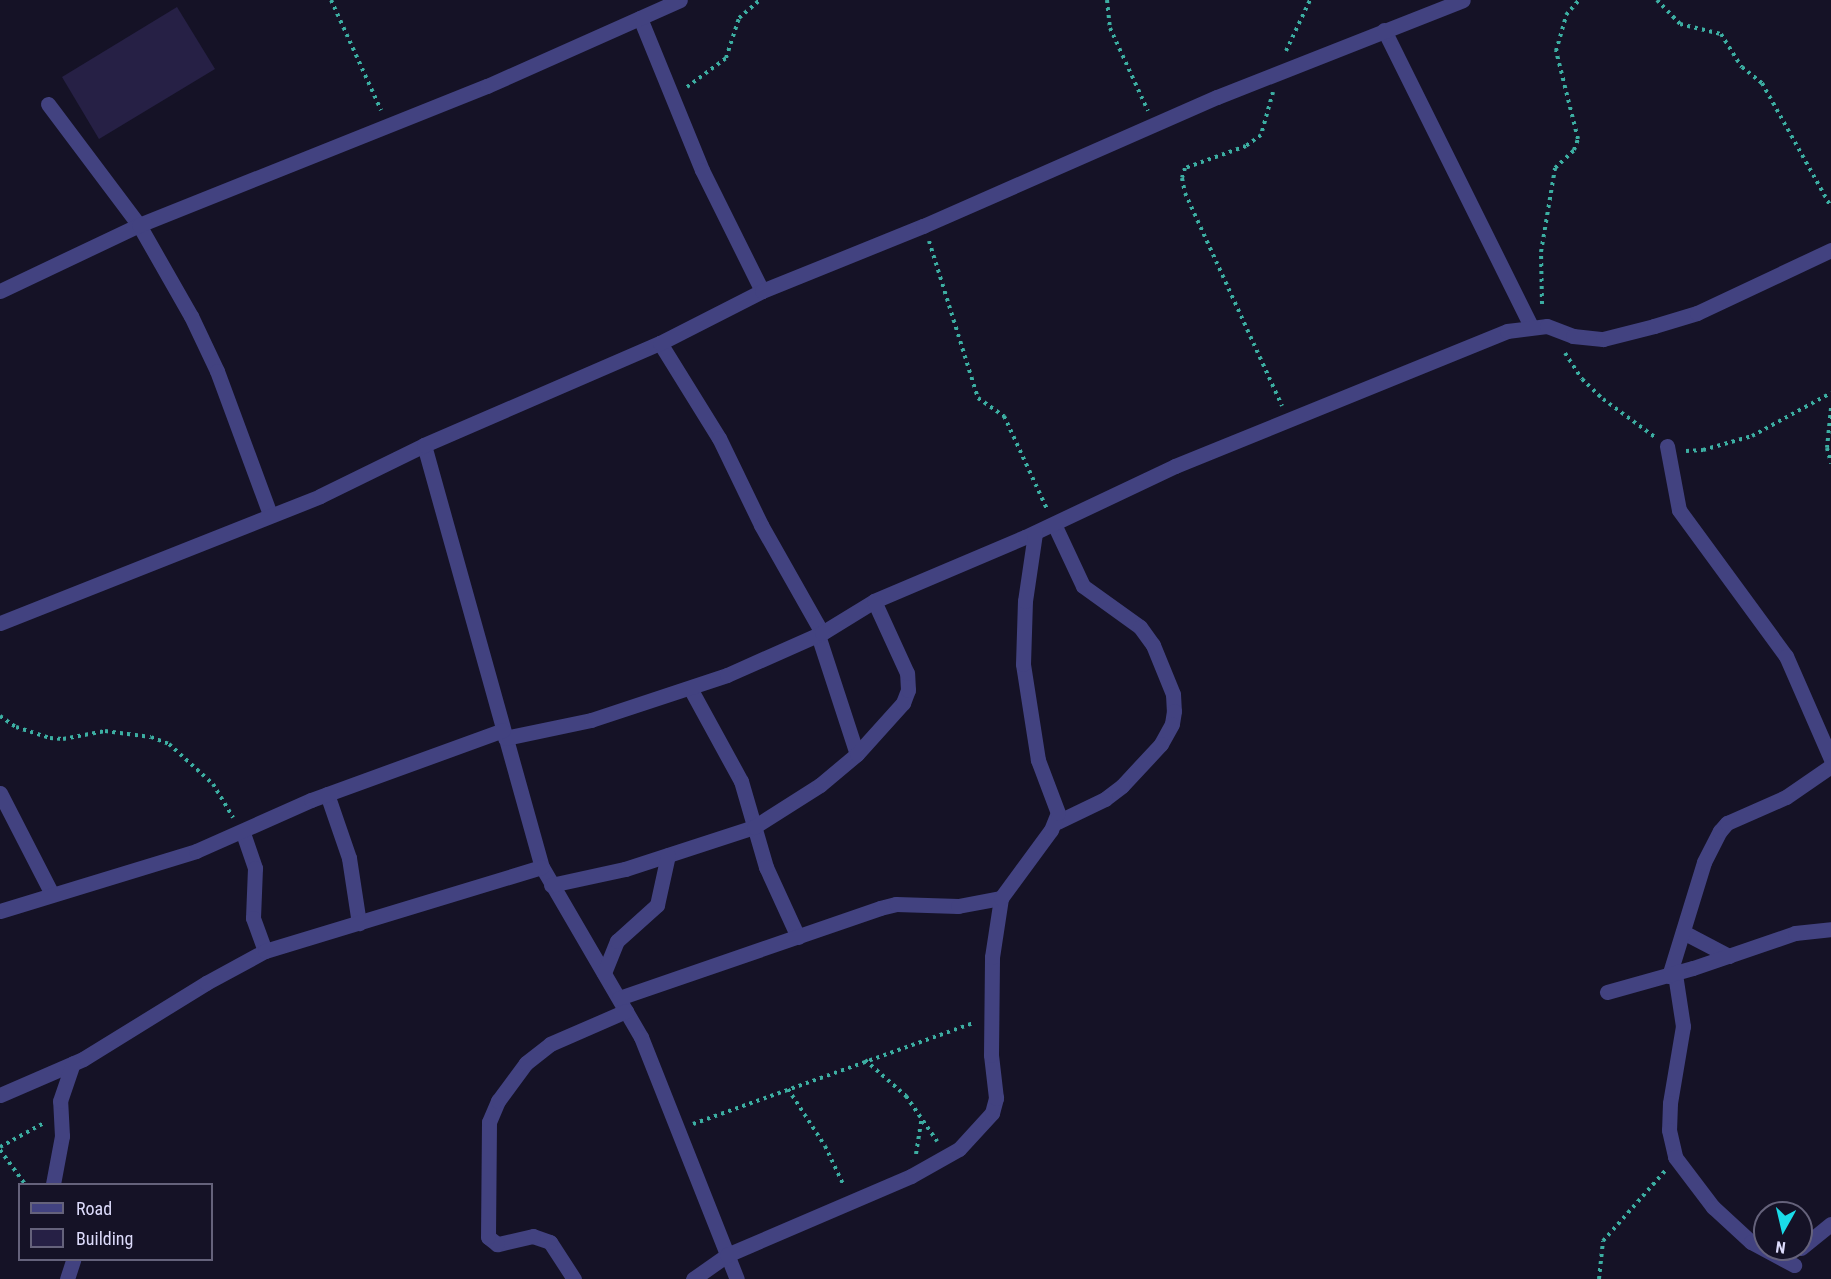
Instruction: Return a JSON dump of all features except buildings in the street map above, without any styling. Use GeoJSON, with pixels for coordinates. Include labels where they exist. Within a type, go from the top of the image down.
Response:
{"type":"FeatureCollection","features":[{"type":"Feature","properties":{"kind":"street"},"geometry":{"type":"LineString","coordinates":[[0,291],[139,225],[387,124],[487,86],[680,0]]}},
{"type":"Feature","properties":{"kind":"street"},"geometry":{"type":"LineString","coordinates":[[0,623],[320,495],[424,445],[660,343],[762,291],[923,226],[1275,74],[1463,0]]}},
{"type":"Feature","properties":{"kind":"street"},"geometry":{"type":"LineString","coordinates":[[640,18],[702,170],[762,291]]}},
{"type":"Feature","properties":{"kind":"street"},"geometry":{"type":"LineString","coordinates":[[1384,30],[1531,327]]}},
{"type":"Feature","properties":{"kind":"street"},"geometry":{"type":"LineString","coordinates":[[48,104],[139,225],[217,371],[270,514]]}},
{"type":"Feature","properties":{"kind":"street"},"geometry":{"type":"LineString","coordinates":[[0,911],[243,833],[327,794],[504,734],[591,720],[690,688],[820,634],[874,601],[1035,533],[1175,466],[1506,331],[1547,326],[1573,336],[1602,339],[1697,313],[1831,250]]}},
{"type":"Feature","properties":{"kind":"street"},"geometry":{"type":"LineString","coordinates":[[660,343],[720,438],[761,525],[820,634],[857,754]]}},
{"type":"Feature","properties":{"kind":"street"},"geometry":{"type":"LineString","coordinates":[[424,445],[542,867],[641,1037],[737,1279]]}},
{"type":"Feature","properties":{"kind":"street"},"geometry":{"type":"LineString","coordinates":[[1667,446],[1679,510],[1786,656],[1831,759]]}},
{"type":"Feature","properties":{"kind":"street"},"geometry":{"type":"LineString","coordinates":[[693,1279],[727,1255],[911,1176],[947,1156],[981,1129],[992,1113],[996,1098],[992,957],[1000,898],[1057,822],[1106,799],[1122,786],[1161,744],[1172,724],[1174,711],[1173,694],[1154,645],[1140,627],[1083,586],[1054,524]]}},
{"type":"Feature","properties":{"kind":"street"},"geometry":{"type":"LineString","coordinates":[[1035,533],[1025,602],[1023,664],[1038,760],[1057,807],[1057,822]]}},
{"type":"Feature","properties":{"kind":"street"},"geometry":{"type":"LineString","coordinates":[[551,885],[668,855],[754,827],[820,786],[857,754],[903,703],[908,690],[907,673],[874,601]]}},
{"type":"Feature","properties":{"kind":"street"},"geometry":{"type":"LineString","coordinates":[[690,688],[741,781],[766,867],[798,938]]}},
{"type":"Feature","properties":{"kind":"street"},"geometry":{"type":"LineString","coordinates":[[1796,1272],[1747,1238],[1713,1207],[1676,1159],[1669,1130],[1670,1103],[1683,1026],[1672,975],[1704,862],[1720,831],[1727,823],[1786,797],[1831,766]]}},
{"type":"Feature","properties":{"kind":"street"},"geometry":{"type":"LineString","coordinates":[[0,793],[52,894]]}},
{"type":"Feature","properties":{"kind":"street"},"geometry":{"type":"LineString","coordinates":[[327,794],[349,858],[359,923]]}},
{"type":"Feature","properties":{"kind":"street"},"geometry":{"type":"LineString","coordinates":[[243,833],[255,868],[253,918],[265,951]]}},
{"type":"Feature","properties":{"kind":"street"},"geometry":{"type":"LineString","coordinates":[[604,973],[617,941],[657,905],[668,855]]}},
{"type":"Feature","properties":{"kind":"street"},"geometry":{"type":"LineString","coordinates":[[0,1095],[73,1063],[265,951],[542,867]]}},
{"type":"Feature","properties":{"kind":"street"},"geometry":{"type":"LineString","coordinates":[[574,1279],[550,1242],[533,1236],[497,1244],[488,1237],[489,1122],[498,1101],[526,1063],[550,1044],[623,1005],[798,938],[896,904],[958,906],[1000,898]]}},
{"type":"Feature","properties":{"kind":"street"},"geometry":{"type":"LineString","coordinates":[[1607,992],[1672,975],[1795,933],[1831,929]]}},
{"type":"Feature","properties":{"kind":"street"},"geometry":{"type":"LineString","coordinates":[[1683,932],[1729,956]]}},
{"type":"Feature","properties":{"kind":"street"},"geometry":{"type":"LineString","coordinates":[[53,1183],[62,1136],[59,1112],[62,1092],[73,1063]]}},
{"type":"Feature","properties":{"kind":"street"},"geometry":{"type":"LineString","coordinates":[[1813,1238],[1831,1224]]}},
{"type":"Feature","properties":{"kind":"street"},"geometry":{"type":"LineString","coordinates":[[67,1279],[73,1261]]}},
{"type":"Feature","properties":{"kind":"path"},"geometry":{"type":"LineString","coordinates":[[331,0],[387,124]]}},
{"type":"Feature","properties":{"kind":"path"},"geometry":{"type":"LineString","coordinates":[[676,105],[691,84],[713,72],[726,58],[739,18],[760,0]]}},
{"type":"Feature","properties":{"kind":"path"},"geometry":{"type":"LineString","coordinates":[[1107,0],[1110,28],[1154,125]]}},
{"type":"Feature","properties":{"kind":"path"},"geometry":{"type":"LineString","coordinates":[[1288,421],[1253,335],[1185,193],[1182,178],[1185,168],[1246,146],[1261,135],[1270,115],[1275,74],[1310,0]]}},
{"type":"Feature","properties":{"kind":"path"},"geometry":{"type":"LineString","coordinates":[[1579,0],[1566,15],[1556,51],[1578,139],[1574,150],[1555,168],[1544,224],[1540,277],[1547,326],[1582,379],[1618,412],[1667,446],[1690,451],[1737,441],[1831,393]]}},
{"type":"Feature","properties":{"kind":"path"},"geometry":{"type":"LineString","coordinates":[[1657,0],[1680,24],[1720,34],[1742,67],[1762,83],[1805,166],[1831,207]]}},
{"type":"Feature","properties":{"kind":"path"},"geometry":{"type":"LineString","coordinates":[[923,226],[978,398],[1004,416],[1054,524]]}},
{"type":"Feature","properties":{"kind":"path"},"geometry":{"type":"LineString","coordinates":[[1831,408],[1827,448],[1831,463]]}},
{"type":"Feature","properties":{"kind":"path"},"geometry":{"type":"LineString","coordinates":[[0,716],[16,727],[50,738],[63,739],[105,731],[151,737],[170,744],[213,784],[243,833]]}},
{"type":"Feature","properties":{"kind":"path"},"geometry":{"type":"LineString","coordinates":[[678,1130],[865,1060],[992,1017]]}},
{"type":"Feature","properties":{"kind":"path"},"geometry":{"type":"LineString","coordinates":[[865,1060],[906,1096],[922,1116],[947,1156]]}},
{"type":"Feature","properties":{"kind":"path"},"geometry":{"type":"LineString","coordinates":[[788,1089],[825,1146],[852,1203]]}},
{"type":"Feature","properties":{"kind":"path"},"geometry":{"type":"LineString","coordinates":[[24,1183],[0,1148],[59,1112]]}},
{"type":"Feature","properties":{"kind":"path"},"geometry":{"type":"LineString","coordinates":[[911,1176],[922,1116]]}},
{"type":"Feature","properties":{"kind":"path"},"geometry":{"type":"LineString","coordinates":[[1599,1279],[1603,1241],[1676,1159]]}}]}
